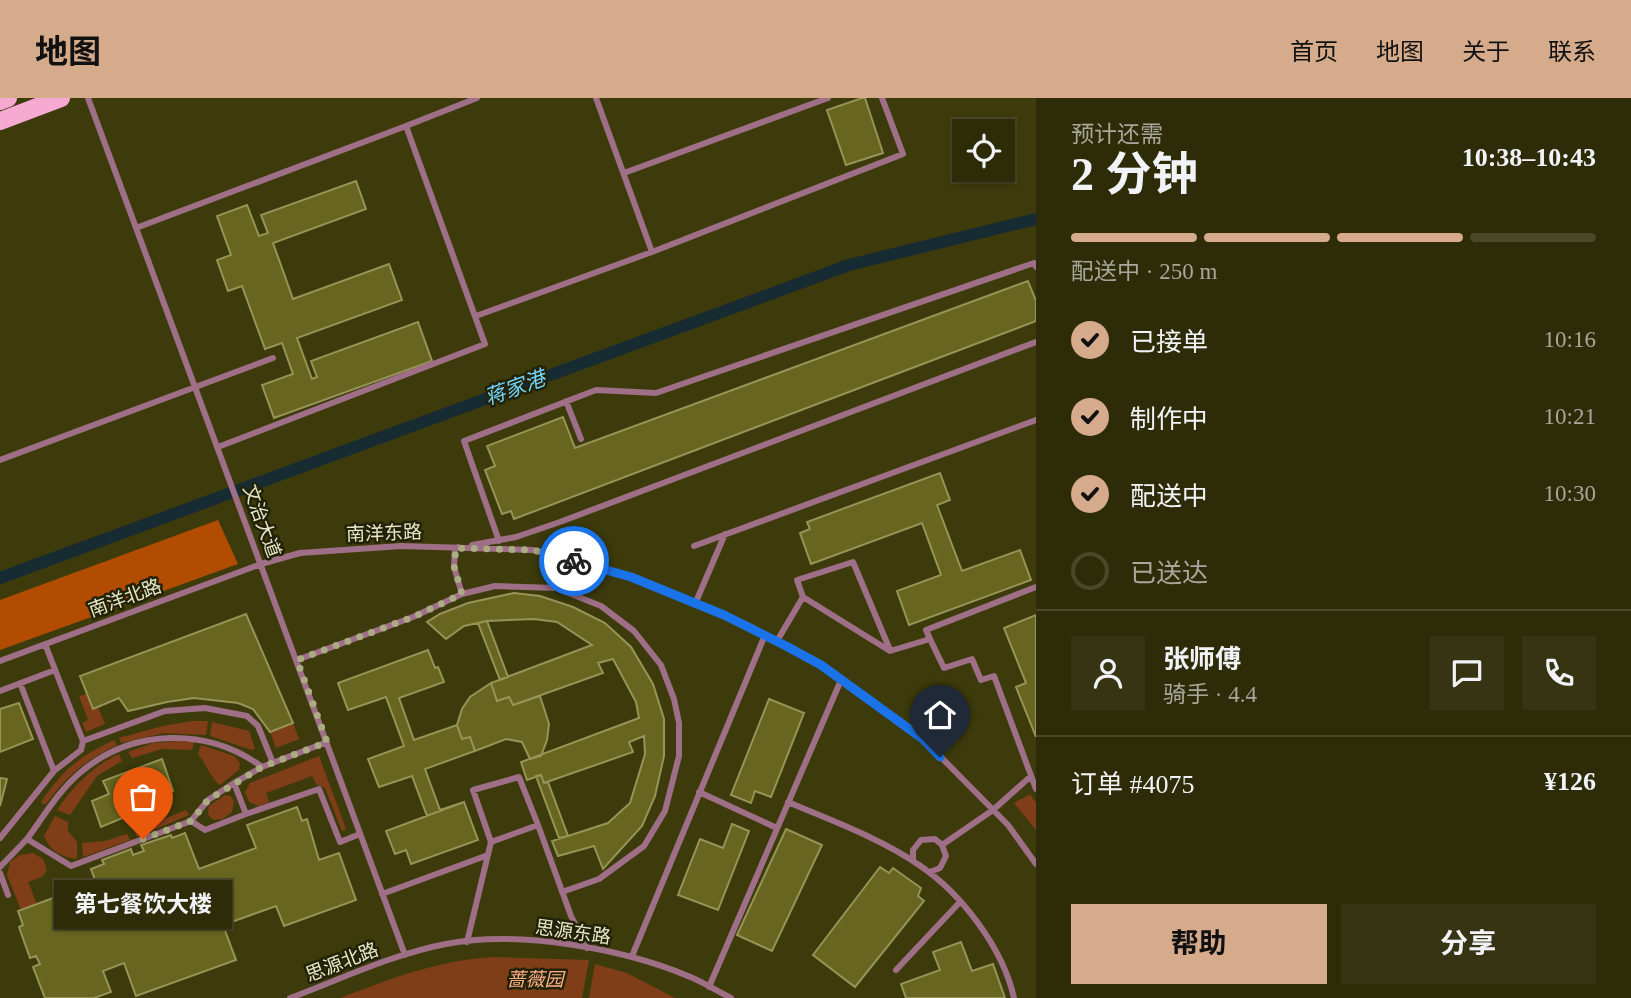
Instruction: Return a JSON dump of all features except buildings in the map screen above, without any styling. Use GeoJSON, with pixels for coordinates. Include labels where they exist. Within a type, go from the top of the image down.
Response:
{"type":"FeatureCollection","features":[{"type":"Feature","properties":{"kind":"main road"},"geometry":{"type":"LineString","coordinates":[[0,101],[8,98]]}},
{"type":"Feature","properties":{"kind":"main road"},"geometry":{"type":"LineString","coordinates":[[0,121],[61,98]]}},
{"type":"Feature","properties":{"kind":"lane","name":"文治大道"},"geometry":{"type":"LineString","coordinates":[[88,98],[405,955]]}},
{"type":"Feature","properties":{"kind":"lane"},"geometry":{"type":"LineString","coordinates":[[136,228],[477,98]]}},
{"type":"Feature","properties":{"kind":"lane"},"geometry":{"type":"LineString","coordinates":[[596,98],[652,252]]}},
{"type":"Feature","properties":{"kind":"lane"},"geometry":{"type":"LineString","coordinates":[[624,173],[828,98]]}},
{"type":"Feature","properties":{"kind":"lane"},"geometry":{"type":"LineString","coordinates":[[476,316],[652,252],[903,154],[882,98]]}},
{"type":"Feature","properties":{"kind":"lane"},"geometry":{"type":"LineString","coordinates":[[218,447],[485,344],[406,126]]}},
{"type":"Feature","properties":{"kind":"lane"},"geometry":{"type":"LineString","coordinates":[[499,541],[464,441],[596,390],[656,393],[1034,263],[1036,267]]}},
{"type":"Feature","properties":{"kind":"lane"},"geometry":{"type":"LineString","coordinates":[[462,594],[454,566],[456,548],[499,541],[561,522],[1036,342]]}},
{"type":"Feature","properties":{"kind":"lane"},"geometry":{"type":"LineString","coordinates":[[0,460],[273,358]]}},
{"type":"Feature","properties":{"kind":"lane"},"geometry":{"type":"LineString","coordinates":[[566,401],[581,439]]}},
{"type":"Feature","properties":{"kind":"lane"},"geometry":{"type":"LineString","coordinates":[[694,546],[1036,420]]}},
{"type":"Feature","properties":{"kind":"lane"},"geometry":{"type":"LineString","coordinates":[[695,604],[725,534]]}},
{"type":"Feature","properties":{"kind":"lane","name":"南洋东路"},"geometry":{"type":"LineString","coordinates":[[261,564],[300,553],[401,546],[533,550],[631,577],[765,635],[821,665],[923,739],[1008,825],[1036,864]]}},
{"type":"Feature","properties":{"kind":"lane"},"geometry":{"type":"LineString","coordinates":[[891,651],[853,562],[797,580],[803,597],[891,651],[930,639]]}},
{"type":"Feature","properties":{"kind":"lane","name":"南洋北路"},"geometry":{"type":"LineString","coordinates":[[0,661],[261,564]]}},
{"type":"Feature","properties":{"kind":"lane"},"geometry":{"type":"LineString","coordinates":[[297,660],[413,617],[462,594],[495,586],[556,588],[601,606],[634,631],[661,665],[674,699],[679,723],[679,756],[665,811],[644,846],[599,879],[562,892]]}},
{"type":"Feature","properties":{"kind":"lane"},"geometry":{"type":"LineString","coordinates":[[1036,587],[926,629],[944,668],[972,659],[981,680],[994,676],[1036,789]]}},
{"type":"Feature","properties":{"kind":"lane"},"geometry":{"type":"LineString","coordinates":[[777,641],[803,597]]}},
{"type":"Feature","properties":{"kind":"lane"},"geometry":{"type":"LineString","coordinates":[[632,956],[765,635]]}},
{"type":"Feature","properties":{"kind":"lane"},"geometry":{"type":"LineString","coordinates":[[0,838],[54,771],[81,750],[83,741],[45,645]]}},
{"type":"Feature","properties":{"kind":"lane"},"geometry":{"type":"LineString","coordinates":[[0,691],[55,670]]}},
{"type":"Feature","properties":{"kind":"lane"},"geometry":{"type":"LineString","coordinates":[[709,987],[841,680]]}},
{"type":"Feature","properties":{"kind":"lane"},"geometry":{"type":"LineString","coordinates":[[20,683],[54,771]]}},
{"type":"Feature","properties":{"kind":"lane"},"geometry":{"type":"LineString","coordinates":[[83,741],[165,711],[205,708],[247,716],[258,726],[273,763]]}},
{"type":"Feature","properties":{"kind":"lane"},"geometry":{"type":"LineString","coordinates":[[1,862],[27,839],[59,795],[81,772],[106,755],[132,743],[182,737],[222,746],[262,767]]}},
{"type":"Feature","properties":{"kind":"lane"},"geometry":{"type":"LineString","coordinates":[[27,839],[71,866],[191,821],[208,800],[234,783],[262,767],[327,742]]}},
{"type":"Feature","properties":{"kind":"lane"},"geometry":{"type":"LineString","coordinates":[[942,845],[993,810],[1031,776]]}},
{"type":"Feature","properties":{"kind":"lane"},"geometry":{"type":"LineString","coordinates":[[467,942],[491,842],[473,790],[519,777],[571,916],[587,948]]}},
{"type":"Feature","properties":{"kind":"lane"},"geometry":{"type":"LineString","coordinates":[[234,783],[246,814]]}},
{"type":"Feature","properties":{"kind":"lane"},"geometry":{"type":"LineString","coordinates":[[191,821],[205,830],[319,789],[340,842],[360,834]]}},
{"type":"Feature","properties":{"kind":"lane"},"geometry":{"type":"LineString","coordinates":[[699,792],[777,828]]}},
{"type":"Feature","properties":{"kind":"lane"},"geometry":{"type":"LineString","coordinates":[[788,802],[873,839],[930,872],[960,902],[995,946],[1014,998]]}},
{"type":"Feature","properties":{"kind":"lane"},"geometry":{"type":"LineString","coordinates":[[491,842],[538,825]]}},
{"type":"Feature","properties":{"kind":"lane"},"geometry":{"type":"LineString","coordinates":[[912,860],[913,850],[921,840],[934,839],[942,845],[946,856],[940,868],[930,872]]}},
{"type":"Feature","properties":{"kind":"lane"},"geometry":{"type":"LineString","coordinates":[[383,894],[488,855]]}},
{"type":"Feature","properties":{"kind":"lane"},"geometry":{"type":"LineString","coordinates":[[0,873],[8,895]]}},
{"type":"Feature","properties":{"kind":"lane"},"geometry":{"type":"LineString","coordinates":[[896,970],[960,902]]}},
{"type":"Feature","properties":{"kind":"lane","name":"思源东路"},"geometry":{"type":"LineString","coordinates":[[405,955],[447,944],[487,939],[534,941],[632,956],[689,976],[731,998]]}},
{"type":"Feature","properties":{"kind":"lane","name":"思源北路"},"geometry":{"type":"LineString","coordinates":[[290,998],[405,955]]}},
{"type":"Feature","properties":{"kind":"green space"},"geometry":{"type":"Polygon","coordinates":[[[87,694],[93,708],[98,707],[105,724],[86,732],[82,723],[88,720],[79,696],[87,694]]]}},
{"type":"Feature","properties":{"kind":"green space"},"geometry":{"type":"Polygon","coordinates":[[[208,721],[206,735],[164,733],[121,743],[119,738],[163,726],[208,721]]]}},
{"type":"Feature","properties":{"kind":"green space"},"geometry":{"type":"Polygon","coordinates":[[[212,722],[249,731],[255,748],[252,750],[210,736],[212,722]]]}},
{"type":"Feature","properties":{"kind":"green space"},"geometry":{"type":"Polygon","coordinates":[[[293,723],[299,739],[276,748],[270,732],[293,723]]]}},
{"type":"Feature","properties":{"kind":"green space"},"geometry":{"type":"Polygon","coordinates":[[[114,740],[117,745],[77,770],[45,805],[41,802],[57,780],[73,765],[90,752],[114,740]]]}},
{"type":"Feature","properties":{"kind":"green space"},"geometry":{"type":"Polygon","coordinates":[[[194,742],[192,750],[162,749],[132,758],[128,752],[153,743],[194,742]]]}},
{"type":"Feature","properties":{"kind":"green space"},"geometry":{"type":"Polygon","coordinates":[[[201,745],[234,756],[240,763],[239,770],[220,785],[198,754],[201,745]]]}},
{"type":"Feature","properties":{"kind":"green space"},"geometry":{"type":"Polygon","coordinates":[[[119,754],[122,761],[97,776],[70,815],[57,810],[84,778],[119,754]]]}},
{"type":"Feature","properties":{"kind":"green space"},"geometry":{"type":"Polygon","coordinates":[[[319,756],[346,829],[342,831],[325,788],[316,784],[312,776],[266,793],[269,802],[259,806],[249,802],[245,792],[250,783],[319,756]]]}},
{"type":"Feature","properties":{"kind":"green space"},"geometry":{"type":"Polygon","coordinates":[[[1030,794],[1036,803],[1036,830],[1014,803],[1030,794]]]}},
{"type":"Feature","properties":{"kind":"green space"},"geometry":{"type":"Polygon","coordinates":[[[225,795],[231,796],[234,802],[232,812],[223,819],[214,820],[208,815],[209,806],[225,795]]]}},
{"type":"Feature","properties":{"kind":"green space"},"geometry":{"type":"Polygon","coordinates":[[[186,810],[189,815],[137,837],[134,831],[186,810]]]}},
{"type":"Feature","properties":{"kind":"green space"},"geometry":{"type":"Polygon","coordinates":[[[55,816],[68,822],[68,831],[77,842],[77,859],[57,852],[46,841],[44,836],[55,816]]]}},
{"type":"Feature","properties":{"kind":"green space"},"geometry":{"type":"Polygon","coordinates":[[[127,834],[130,840],[83,857],[82,843],[105,841],[127,834]]]}},
{"type":"Feature","properties":{"kind":"green space"},"geometry":{"type":"Polygon","coordinates":[[[33,853],[43,859],[47,870],[42,877],[28,882],[37,904],[21,910],[7,875],[10,862],[20,855],[33,853]]]}},
{"type":"Feature","properties":{"kind":"green space","name":"蔷薇园"},"geometry":{"type":"Polygon","coordinates":[[[493,957],[589,960],[582,998],[340,998],[433,966],[493,957]]]}},
{"type":"Feature","properties":{"kind":"green space"},"geometry":{"type":"Polygon","coordinates":[[[595,964],[627,973],[675,998],[589,998],[595,964]]]}},
{"type":"Feature","properties":{"kind":"shaded area"},"geometry":{"type":"Polygon","coordinates":[[[218,520],[238,564],[0,650],[0,600],[218,520]]]}},
{"type":"Feature","properties":{"kind":"waterway","name":"蒋家港"},"geometry":{"type":"LineString","coordinates":[[0,578],[849,265],[1036,219]]}},
{"type":"Feature","properties":{"kind":"way so far"},"geometry":{"type":"LineString","coordinates":[[143,839],[191,821],[208,800],[262,767],[327,742],[297,660],[413,617],[462,594],[454,566],[456,548],[533,550],[574,561]]}},
{"type":"Feature","properties":{"kind":"place","name":"第七餐饮大楼"},"geometry":{"type":"Point","coordinates":[143,839]}},
{"type":"Feature","properties":{"kind":"route"},"geometry":{"type":"LineString","coordinates":[[574,561],[631,577],[749,626],[821,665],[923,739],[940,757]]}}]}
